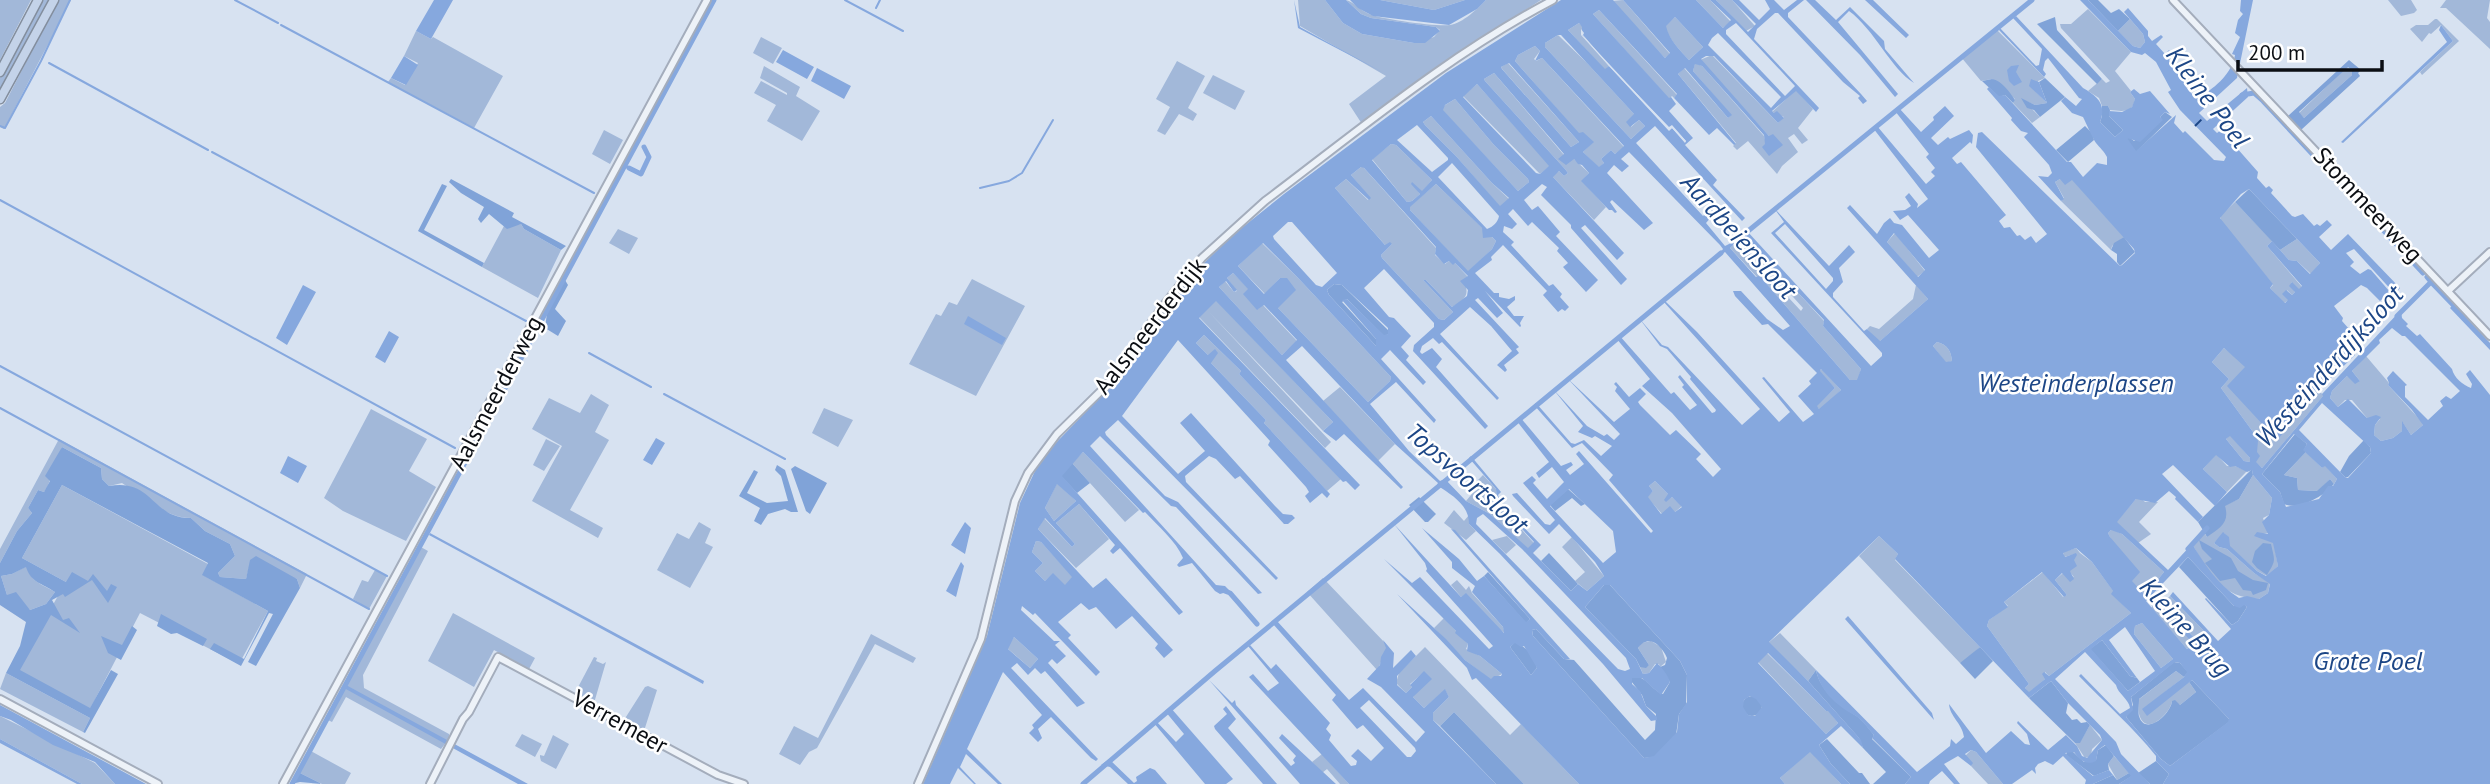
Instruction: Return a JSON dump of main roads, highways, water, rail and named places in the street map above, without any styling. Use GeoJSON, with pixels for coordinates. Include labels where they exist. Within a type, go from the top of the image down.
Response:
{"type":"FeatureCollection","features":[{"type":"Feature","properties":{"kind":"highway"},"geometry":{"type":"LineString","coordinates":[[1,71],[38,0]]}},
{"type":"Feature","properties":{"kind":"highway"},"geometry":{"type":"LineString","coordinates":[[0,99],[54,0]]}},
{"type":"Feature","properties":{"kind":"water"},"geometry":{"type":"Polygon","coordinates":[[[434,0],[453,0],[431,39],[416,31],[434,0]]]}},
{"type":"Feature","properties":{"kind":"water"},"geometry":{"type":"Polygon","coordinates":[[[1294,0],[1300,27],[1382,72],[1298,28],[1294,0]]]}},
{"type":"Feature","properties":{"kind":"water"},"geometry":{"type":"Polygon","coordinates":[[[1325,0],[1346,0],[1361,14],[1371,18],[1436,27],[1440,31],[1425,43],[1362,34],[1343,23],[1325,0]]]}},
{"type":"Feature","properties":{"kind":"water"},"geometry":{"type":"Polygon","coordinates":[[[1350,0],[1380,0],[1434,10],[1465,0],[1486,0],[1477,9],[1449,25],[1373,16],[1350,0]]]}},
{"type":"Feature","properties":{"kind":"water"},"geometry":{"type":"Polygon","coordinates":[[[1561,0],[1613,0],[1665,58],[1670,53],[1623,0],[1696,0],[1723,28],[1731,20],[1710,0],[1716,0],[1748,32],[1756,24],[1732,0],[1739,0],[1759,20],[1770,9],[1765,0],[1774,0],[1784,10],[1797,0],[1804,0],[1788,13],[1788,17],[1861,94],[1867,101],[1863,104],[1858,98],[1860,96],[1843,82],[1778,13],[1757,29],[1754,39],[1819,108],[1816,112],[1796,91],[1772,111],[1777,111],[1784,118],[1778,123],[1714,56],[1701,59],[1769,136],[1773,134],[1783,145],[1769,156],[1762,147],[1765,144],[1764,135],[1702,66],[1695,64],[1693,71],[1732,115],[1728,118],[1685,68],[1678,74],[1736,144],[1734,145],[1717,128],[1709,135],[1674,98],[1677,94],[1599,10],[1593,14],[1669,98],[1671,97],[1676,104],[1669,111],[1693,138],[1685,145],[1717,180],[1713,185],[1745,218],[1742,221],[1655,126],[1636,143],[1703,216],[1713,210],[1706,223],[1725,246],[1741,238],[1730,248],[1756,277],[1768,278],[1765,282],[1850,380],[1857,380],[1861,369],[1823,326],[1824,320],[1743,235],[1747,231],[1871,366],[1882,353],[1771,233],[1784,222],[1774,208],[1829,266],[1849,245],[1855,252],[1839,268],[1843,282],[1833,293],[1833,297],[1864,331],[1867,329],[1880,341],[1928,299],[1847,208],[1850,205],[1877,234],[1890,218],[1894,223],[1902,225],[1929,258],[1939,250],[1908,215],[1900,220],[1893,211],[1905,210],[1911,206],[1905,197],[1909,193],[1918,204],[1917,208],[1928,199],[1873,128],[1877,126],[1926,184],[1935,176],[1931,172],[1935,168],[1926,157],[1929,154],[1895,111],[1899,108],[1921,132],[1945,106],[1954,116],[1931,138],[1938,145],[1948,137],[1950,139],[1969,130],[1973,135],[1972,144],[1970,142],[1952,158],[1957,164],[1961,162],[2006,215],[1999,221],[2004,228],[2010,227],[2017,236],[2020,235],[2025,240],[2031,236],[2036,243],[2047,234],[1976,147],[1978,133],[1982,132],[2120,266],[2135,253],[2134,249],[2072,180],[2065,185],[2060,179],[2055,182],[2064,199],[2061,201],[2038,176],[2048,177],[2052,173],[2049,165],[2024,137],[2028,133],[2021,131],[1987,89],[1989,87],[1999,96],[2005,95],[2083,177],[2097,163],[2107,165],[2107,157],[2094,140],[2083,117],[2072,113],[2061,101],[2065,97],[2076,106],[2082,99],[2048,58],[2043,70],[2046,74],[2044,77],[2000,28],[2036,66],[2039,65],[2042,49],[2013,18],[2016,16],[2083,88],[2099,101],[2102,110],[2100,122],[2115,137],[2123,130],[2109,116],[2109,111],[2122,112],[2132,107],[2135,99],[2130,92],[2134,89],[2140,94],[2150,91],[2170,114],[2165,112],[2160,117],[2163,120],[2140,142],[2127,138],[2136,151],[2176,115],[2174,123],[2183,133],[2185,131],[2214,160],[2224,161],[2226,157],[2180,110],[2168,92],[2171,90],[2156,62],[2145,53],[2142,55],[2131,52],[2080,0],[2088,0],[2133,46],[2140,48],[2145,42],[2143,34],[2124,12],[2128,8],[2148,31],[2152,41],[2161,35],[2163,37],[2156,44],[2165,54],[2169,50],[2173,55],[2169,60],[2173,67],[2178,67],[2191,82],[2186,87],[2192,94],[2201,96],[2218,84],[2231,68],[2235,55],[2232,54],[2240,37],[2235,33],[2238,20],[2243,14],[2240,11],[2241,0],[2253,0],[2237,78],[2199,113],[2207,121],[2247,88],[2248,97],[2213,129],[2217,133],[2221,130],[2258,172],[2257,178],[2266,188],[2269,186],[2273,190],[2271,193],[2292,216],[2303,214],[2314,226],[2320,226],[2327,220],[2332,225],[2319,237],[2331,250],[2348,234],[2400,288],[2395,294],[2354,249],[2346,253],[2354,262],[2350,266],[2360,274],[2371,270],[2390,292],[2380,301],[2361,285],[2334,306],[2343,318],[2342,321],[2357,338],[2347,347],[2355,355],[2317,392],[2309,386],[2293,401],[2302,412],[2277,440],[2227,386],[2245,367],[2224,348],[2212,362],[2229,379],[2221,388],[2256,436],[2257,452],[2260,456],[2256,462],[2262,468],[2322,394],[2401,310],[2402,318],[2408,324],[2406,326],[2417,336],[2420,334],[2452,369],[2459,381],[2471,388],[2472,384],[2466,374],[2470,370],[2490,395],[2490,784],[2163,784],[2169,774],[2156,761],[2156,756],[2079,676],[2081,674],[2120,714],[2130,708],[2116,685],[2085,652],[2055,679],[2116,742],[2121,754],[2150,784],[2119,784],[2131,776],[2105,745],[2098,750],[2096,761],[2089,763],[2074,752],[2065,753],[2093,776],[2109,770],[2113,775],[2093,784],[2085,784],[2086,780],[2063,756],[2053,765],[2045,761],[2038,764],[2035,768],[2036,774],[2032,770],[2012,784],[2003,784],[1976,752],[1971,750],[1965,754],[1973,763],[1971,766],[1958,756],[1944,764],[1960,784],[1954,784],[1942,771],[1929,784],[1905,784],[1911,777],[1872,738],[1874,735],[1857,717],[1830,697],[1816,670],[1917,772],[1950,746],[1951,739],[1956,744],[1964,737],[1949,704],[1986,753],[2011,731],[2025,744],[2030,745],[2027,734],[2018,721],[2048,750],[2066,735],[2082,756],[2087,758],[2102,740],[2051,681],[2029,698],[1895,559],[1898,554],[1879,536],[1769,642],[1861,740],[1863,748],[1841,726],[1819,745],[1831,764],[1850,784],[1841,784],[1810,752],[1780,778],[1785,784],[1579,784],[1476,678],[1472,680],[1467,668],[1397,594],[1465,660],[1491,679],[1501,676],[1502,674],[1480,656],[1467,651],[1468,644],[1384,559],[1412,583],[1420,577],[1489,649],[1493,646],[1426,571],[1425,563],[1394,524],[1461,597],[1466,593],[1504,633],[1503,627],[1472,592],[1475,586],[1452,568],[1452,562],[1422,528],[1459,559],[1477,581],[1484,576],[1526,622],[1530,619],[1451,529],[1455,530],[1570,659],[1564,659],[1536,629],[1532,630],[1533,636],[1644,758],[1654,756],[1677,732],[1679,714],[1687,702],[1687,675],[1680,661],[1610,585],[1604,585],[1585,607],[1636,659],[1643,674],[1649,673],[1657,663],[1668,677],[1670,682],[1661,695],[1642,678],[1632,678],[1632,684],[1640,691],[1646,706],[1657,717],[1657,720],[1651,721],[1603,664],[1469,524],[1463,506],[1395,444],[1302,346],[1286,360],[1403,487],[1401,489],[1344,434],[1336,441],[1323,431],[1333,422],[1216,301],[1199,318],[1360,485],[1355,490],[1346,481],[1343,482],[1239,374],[1241,371],[1204,335],[1196,343],[1208,355],[1215,349],[1218,353],[1211,363],[1266,420],[1264,423],[1330,494],[1327,498],[1322,493],[1310,503],[1305,496],[1309,492],[1306,487],[1268,445],[1270,441],[1178,340],[1122,416],[1178,474],[1205,451],[1180,423],[1191,413],[1275,506],[1283,514],[1295,518],[1284,524],[1240,476],[1235,479],[1216,459],[1209,456],[1185,476],[1186,482],[1278,578],[1276,580],[1118,420],[1105,432],[1106,435],[1165,496],[1178,502],[1262,593],[1258,594],[1176,507],[1171,506],[1100,436],[1090,446],[1216,585],[1225,586],[1230,591],[1220,594],[1215,591],[1192,563],[1179,567],[1177,565],[1183,558],[1171,540],[1083,452],[1062,476],[1183,612],[1179,615],[1120,548],[1113,554],[1110,551],[1115,545],[1079,504],[1056,523],[1075,544],[1072,547],[1045,518],[1038,529],[1093,588],[1106,578],[1173,650],[1164,658],[1155,648],[1158,644],[1132,616],[1116,629],[1096,607],[1089,610],[1081,603],[1058,622],[1071,635],[1068,638],[1100,672],[1096,676],[1035,613],[1033,615],[1022,606],[1021,610],[1054,641],[1060,641],[1055,645],[1066,656],[1057,664],[1052,659],[1048,663],[1085,703],[1077,707],[1045,671],[1041,674],[1035,668],[1028,675],[1017,663],[1011,668],[1098,759],[1096,761],[1091,758],[1051,717],[1038,729],[1042,738],[1038,742],[1029,733],[1034,728],[1032,725],[1042,715],[1003,672],[967,749],[1002,784],[998,784],[966,754],[960,767],[976,784],[958,768],[950,784],[923,784],[987,636],[1020,503],[1035,471],[1049,450],[1109,388],[1183,288],[1233,235],[1446,73],[1561,0]],[[1675,17],[1666,26],[1675,44],[1689,60],[1703,47],[1675,17]],[[1579,23],[1568,30],[1605,69],[1609,66],[1669,130],[1672,128],[1686,141],[1672,126],[1669,128],[1582,35],[1579,23]],[[1736,23],[1726,30],[1726,34],[1785,96],[1795,86],[1736,23]],[[1718,33],[1708,45],[1771,108],[1781,97],[1718,33]],[[1561,35],[1545,43],[1545,47],[1631,139],[1645,126],[1639,120],[1630,127],[1626,122],[1634,114],[1561,35]],[[1535,46],[1518,55],[1515,61],[1579,133],[1583,132],[1594,142],[1583,152],[1599,167],[1604,163],[1601,159],[1611,150],[1615,154],[1624,146],[1542,58],[1535,61],[1540,51],[1535,46]],[[1509,63],[1501,67],[1502,69],[1571,147],[1579,142],[1509,63]],[[1494,73],[1484,79],[1568,173],[1564,176],[1559,171],[1553,177],[1624,253],[1617,260],[1585,225],[1581,228],[1627,279],[1621,285],[1571,225],[1541,195],[1547,187],[1542,184],[1524,200],[1532,210],[1538,206],[1560,232],[1556,236],[1598,280],[1586,292],[1563,267],[1568,263],[1557,251],[1559,248],[1532,222],[1528,226],[1513,209],[1508,214],[1517,224],[1512,229],[1504,226],[1503,232],[1514,242],[1511,245],[1549,286],[1553,284],[1569,307],[1558,312],[1543,295],[1547,291],[1503,245],[1491,257],[1492,260],[1475,273],[1494,293],[1499,293],[1499,297],[1509,299],[1515,296],[1515,300],[1507,307],[1514,316],[1524,316],[1521,326],[1485,291],[1503,313],[1497,318],[1478,298],[1475,300],[1519,347],[1516,349],[1519,353],[1504,365],[1507,370],[1505,372],[1497,365],[1512,351],[1470,307],[1440,334],[1499,398],[1497,400],[1442,342],[1439,344],[1433,338],[1422,346],[1420,352],[1422,354],[1432,348],[1442,359],[1436,367],[1488,426],[1485,429],[1413,351],[1414,345],[1434,327],[1434,323],[1384,269],[1364,288],[1389,317],[1394,318],[1411,336],[1401,347],[1409,356],[1406,360],[1426,382],[1423,385],[1390,350],[1381,359],[1436,420],[1434,423],[1396,382],[1370,404],[1409,451],[1440,481],[1445,479],[1466,501],[1490,514],[1528,548],[1534,542],[1497,502],[1496,489],[1469,458],[1471,456],[1501,492],[1498,495],[1501,504],[1541,545],[1533,553],[1571,591],[1578,584],[1587,591],[1604,576],[1595,562],[1559,524],[1549,534],[1512,494],[1517,493],[1545,524],[1550,525],[1555,520],[1523,483],[1532,476],[1536,480],[1533,483],[1547,499],[1564,482],[1552,467],[1539,478],[1536,473],[1549,462],[1516,420],[1520,417],[1561,466],[1571,462],[1573,465],[1566,470],[1570,475],[1584,464],[1576,454],[1579,451],[1651,533],[1653,531],[1609,480],[1613,475],[1582,443],[1572,448],[1534,405],[1536,403],[1571,443],[1584,440],[1601,456],[1612,446],[1595,436],[1592,438],[1578,432],[1583,426],[1553,389],[1587,426],[1604,436],[1607,434],[1614,440],[1620,434],[1567,378],[1614,422],[1630,409],[1615,391],[1617,387],[1614,384],[1616,382],[1629,397],[1640,388],[1646,394],[1638,402],[1640,405],[1670,435],[1676,430],[1701,454],[1696,459],[1713,477],[1721,469],[1672,413],[1642,386],[1650,379],[1616,338],[1619,335],[1671,394],[1674,392],[1690,410],[1697,405],[1682,387],[1684,385],[1678,377],[1680,375],[1712,413],[1715,412],[1691,377],[1667,349],[1660,346],[1639,318],[1662,345],[1668,347],[1742,425],[1760,409],[1664,300],[1779,422],[1790,412],[1762,378],[1764,377],[1803,422],[1814,414],[1798,396],[1811,384],[1809,381],[1817,373],[1768,324],[1762,325],[1735,296],[1733,291],[1741,291],[1767,319],[1783,330],[1790,326],[1725,252],[1717,258],[1723,249],[1720,245],[1629,152],[1621,159],[1629,166],[1622,172],[1614,165],[1607,173],[1653,223],[1644,230],[1612,200],[1610,202],[1617,212],[1609,210],[1581,181],[1589,173],[1582,165],[1574,159],[1566,165],[1558,159],[1564,154],[1494,73]],[[1477,84],[1463,97],[1536,173],[1540,174],[1549,166],[1477,84]],[[1455,99],[1445,105],[1443,110],[1518,191],[1529,182],[1455,99]],[[1431,116],[1423,122],[1500,206],[1509,198],[1431,116]],[[1417,125],[1397,140],[1432,172],[1448,158],[1417,125]],[[1391,144],[1372,160],[1407,202],[1420,194],[1412,182],[1422,191],[1432,180],[1396,145],[1391,144]],[[1452,163],[1438,177],[1487,229],[1499,216],[1452,163]],[[1361,167],[1351,175],[1371,198],[1369,200],[1346,179],[1335,188],[1385,245],[1390,242],[1392,244],[1381,255],[1382,258],[1439,319],[1444,320],[1453,312],[1423,280],[1452,307],[1467,296],[1468,290],[1460,281],[1468,276],[1455,263],[1453,265],[1449,261],[1444,264],[1435,254],[1436,247],[1364,168],[1361,167]],[[1436,184],[1410,207],[1468,271],[1492,249],[1496,241],[1492,237],[1483,238],[1482,228],[1436,184]],[[2249,189],[2241,194],[2220,218],[2273,284],[2270,288],[2285,303],[2288,300],[2282,294],[2286,290],[2292,295],[2295,292],[2289,286],[2292,282],[2299,289],[2302,286],[2267,246],[2272,241],[2289,260],[2297,261],[2310,274],[2320,263],[2249,189]],[[1288,222],[1273,236],[1274,239],[1316,285],[1322,287],[1337,273],[1292,222],[1288,222]],[[1785,224],[1775,233],[1826,289],[1833,278],[1785,224]],[[1894,233],[1887,242],[1918,277],[1925,270],[1894,233]],[[1263,243],[1238,266],[1264,294],[1280,278],[1287,278],[1296,290],[1278,308],[1368,402],[1391,377],[1299,279],[1263,243]],[[1233,273],[1227,278],[1237,290],[1234,292],[1226,281],[1219,287],[1282,355],[1297,340],[1264,305],[1257,310],[1243,294],[1248,289],[1233,273]],[[1334,284],[1327,290],[1376,346],[1376,339],[1342,300],[1347,299],[1384,335],[1388,334],[1388,328],[1342,285],[1334,284]],[[2392,328],[2352,371],[2360,381],[2355,384],[2347,376],[2332,391],[2330,398],[2338,407],[2348,399],[2367,418],[2376,415],[2381,417],[2375,425],[2374,435],[2381,441],[2393,438],[2402,431],[2402,421],[2411,435],[2423,425],[2388,385],[2387,378],[2393,371],[2407,385],[2405,397],[2428,420],[2443,406],[2440,401],[2446,396],[2451,399],[2460,391],[2405,336],[2392,328]],[[1937,342],[1933,346],[1946,362],[1952,361],[1951,354],[1941,343],[1937,342]],[[1821,369],[1835,388],[1817,406],[1819,409],[1841,390],[1821,369]],[[2322,403],[2299,430],[2348,478],[2371,453],[2370,447],[2322,403]],[[2294,434],[2262,474],[2280,492],[2286,507],[2319,499],[2328,486],[2333,486],[2337,479],[2325,466],[2322,468],[2303,450],[2307,444],[2294,434]],[[2230,436],[2226,439],[2244,461],[2250,462],[2250,458],[2230,436]],[[2216,455],[2203,469],[2227,492],[2215,506],[2173,465],[2162,474],[2203,517],[2198,522],[2169,491],[2155,503],[2136,499],[2117,522],[2168,570],[2192,544],[2218,581],[2231,593],[2239,598],[2247,596],[2259,599],[2268,593],[2270,584],[2227,549],[2214,543],[2223,532],[2229,537],[2230,546],[2266,576],[2278,566],[2273,543],[2254,536],[2257,532],[2268,534],[2262,522],[2269,515],[2272,498],[2252,470],[2247,472],[2235,466],[2230,467],[2216,455]],[[1655,481],[1649,486],[1653,491],[1648,497],[1661,514],[1670,506],[1675,512],[1682,507],[1672,497],[1666,502],[1664,500],[1668,494],[1655,481]],[[1057,484],[1045,508],[1054,521],[1076,501],[1057,484]],[[1569,489],[1550,506],[1603,563],[1616,552],[1613,531],[1569,489]],[[1483,514],[1477,518],[1476,524],[1618,669],[1630,669],[1626,658],[1522,549],[1483,514]],[[2111,530],[2108,533],[2110,537],[2140,572],[2132,581],[2145,595],[2164,572],[2122,534],[2111,530]],[[1036,541],[1032,552],[1043,563],[1035,571],[1045,581],[1053,573],[1065,585],[1072,577],[1041,542],[1036,541]],[[2076,548],[2063,553],[2065,557],[2076,553],[2074,560],[2077,566],[2070,571],[2074,579],[2070,582],[2062,573],[2055,580],[2067,595],[2064,597],[2042,572],[2004,602],[2008,607],[1989,620],[1987,626],[2029,684],[2025,688],[2029,692],[2045,679],[2042,674],[2044,672],[2049,676],[2131,613],[2111,594],[2113,591],[2092,562],[2076,548]],[[2188,557],[2146,601],[2187,649],[2194,645],[2175,623],[2178,621],[2203,647],[2209,641],[2204,631],[2170,596],[2173,592],[2218,641],[2231,629],[2205,599],[2232,625],[2247,607],[2234,606],[2188,557]],[[2142,623],[2135,626],[2134,634],[2161,668],[2173,659],[2142,623]],[[2125,627],[2109,640],[2137,678],[2130,676],[2102,640],[2091,649],[2128,691],[2155,671],[2125,627]],[[1014,637],[1008,649],[1030,668],[1038,659],[1014,637]],[[1515,643],[1510,647],[1531,675],[1537,668],[1524,646],[1515,643]],[[1768,653],[1758,663],[1826,734],[1838,723],[1768,653]],[[2175,662],[2131,697],[2133,710],[2126,717],[2170,766],[2229,719],[2192,680],[2147,716],[2142,709],[2187,672],[2180,663],[2175,662]],[[1750,696],[1744,700],[1743,707],[1748,715],[1755,716],[1762,707],[1750,696]]]}},
{"type":"Feature","properties":{"kind":"water"},"geometry":{"type":"Polygon","coordinates":[[[1806,0],[1815,0],[1836,20],[1850,7],[1884,41],[1885,49],[1914,83],[1849,11],[1838,22],[1898,94],[1895,97],[1860,55],[1806,0]]]}},
{"type":"Feature","properties":{"kind":"water"},"geometry":{"type":"Polygon","coordinates":[[[1865,0],[1873,0],[1909,35],[1906,38],[1865,0]]]}},
{"type":"Feature","properties":{"kind":"water"},"geometry":{"type":"Polygon","coordinates":[[[2441,25],[2453,41],[2341,142],[2447,42],[2439,30],[2441,25]]]}},
{"type":"Feature","properties":{"kind":"water"},"geometry":{"type":"Polygon","coordinates":[[[783,50],[814,67],[807,79],[776,62],[783,50]]]}},
{"type":"Feature","properties":{"kind":"water"},"geometry":{"type":"Polygon","coordinates":[[[404,56],[418,65],[406,85],[391,78],[404,56]]]}},
{"type":"Feature","properties":{"kind":"water"},"geometry":{"type":"Polygon","coordinates":[[[2019,65],[2016,72],[2022,82],[2014,86],[2009,81],[2007,70],[2011,66],[2019,65]]]}},
{"type":"Feature","properties":{"kind":"water"},"geometry":{"type":"Polygon","coordinates":[[[817,68],[851,86],[844,99],[811,81],[817,68]]]}},
{"type":"Feature","properties":{"kind":"water"},"geometry":{"type":"Polygon","coordinates":[[[2031,79],[2039,82],[2047,103],[2029,86],[2031,79]]]}},
{"type":"Feature","properties":{"kind":"water"},"geometry":{"type":"Polygon","coordinates":[[[303,285],[316,292],[287,345],[276,338],[303,285]]]}},
{"type":"Feature","properties":{"kind":"water"},"geometry":{"type":"Polygon","coordinates":[[[2454,304],[2490,343],[2490,350],[2450,308],[2454,304]]]}},
{"type":"Feature","properties":{"kind":"water"},"geometry":{"type":"Polygon","coordinates":[[[968,316],[1006,338],[1002,345],[964,324],[968,316]]]}},
{"type":"Feature","properties":{"kind":"water"},"geometry":{"type":"Polygon","coordinates":[[[389,331],[399,337],[385,363],[375,357],[389,331]]]}},
{"type":"Feature","properties":{"kind":"water"},"geometry":{"type":"Polygon","coordinates":[[[656,438],[665,443],[652,465],[643,460],[656,438]]]}},
{"type":"Feature","properties":{"kind":"water"},"geometry":{"type":"Polygon","coordinates":[[[288,456],[307,466],[298,483],[280,473],[288,456]]]}},
{"type":"Feature","properties":{"kind":"water"},"geometry":{"type":"Polygon","coordinates":[[[965,522],[971,528],[965,554],[951,545],[965,522]]]}},
{"type":"Feature","properties":{"kind":"water"},"geometry":{"type":"Polygon","coordinates":[[[430,533],[704,681],[703,684],[429,535],[430,533]]]}},
{"type":"Feature","properties":{"kind":"water"},"geometry":{"type":"Polygon","coordinates":[[[961,562],[964,566],[956,597],[946,591],[961,562]]]}},
{"type":"Feature","properties":{"kind":"water"},"geometry":{"type":"Polygon","coordinates":[[[1848,616],[1932,713],[1934,720],[1845,619],[1848,616]]]}},
{"type":"Feature","properties":{"kind":"water"},"geometry":{"type":"Polygon","coordinates":[[[1277,621],[1349,700],[1363,688],[1416,742],[1425,732],[1381,687],[1367,679],[1380,665],[1386,648],[1383,640],[1394,653],[1393,668],[1411,650],[1416,656],[1397,676],[1397,685],[1406,693],[1424,671],[1432,679],[1413,697],[1424,708],[1445,689],[1449,697],[1433,713],[1433,720],[1496,784],[1349,784],[1249,677],[1253,674],[1268,691],[1279,683],[1248,646],[1250,645],[1271,669],[1276,664],[1330,723],[1326,729],[1331,735],[1329,740],[1351,766],[1356,765],[1357,761],[1351,756],[1358,749],[1371,761],[1384,748],[1363,725],[1357,729],[1332,700],[1336,695],[1273,624],[1277,621]],[[1369,700],[1360,708],[1407,757],[1411,757],[1416,751],[1369,700]]]}},
{"type":"Feature","properties":{"kind":"water"},"geometry":{"type":"Polygon","coordinates":[[[1209,680],[1232,703],[1235,700],[1236,705],[1291,766],[1295,763],[1293,760],[1296,756],[1279,738],[1282,734],[1336,784],[1300,784],[1209,680]]]}},
{"type":"Feature","properties":{"kind":"water"},"geometry":{"type":"Polygon","coordinates":[[[346,685],[528,784],[518,784],[344,688],[346,685]]]}},
{"type":"Feature","properties":{"kind":"water"},"geometry":{"type":"Polygon","coordinates":[[[0,705],[146,784],[115,784],[95,762],[53,745],[0,716],[0,705]]]}},
{"type":"Feature","properties":{"kind":"water"},"geometry":{"type":"Polygon","coordinates":[[[1226,706],[1236,719],[1228,728],[1277,784],[1263,784],[1215,729],[1214,726],[1227,714],[1223,709],[1226,706]]]}},
{"type":"Feature","properties":{"kind":"water"},"geometry":{"type":"Polygon","coordinates":[[[1170,707],[1233,779],[1226,784],[1205,784],[1153,722],[1155,720],[1176,742],[1184,734],[1165,711],[1170,707]]]}},
{"type":"Feature","properties":{"kind":"water"},"geometry":{"type":"Polygon","coordinates":[[[0,739],[82,784],[77,784],[0,743],[0,739]]]}},
{"type":"Feature","properties":{"kind":"water"},"geometry":{"type":"Polygon","coordinates":[[[1109,759],[1134,783],[1137,781],[1136,777],[1150,768],[1167,784],[1128,784],[1110,767],[1101,765],[1109,759]]]}},
{"type":"Feature","properties":{"kind":"waterway"},"geometry":{"type":"LineString","coordinates":[[0,126],[5,128],[70,0]]}},
{"type":"Feature","properties":{"kind":"waterway"},"geometry":{"type":"LineString","coordinates":[[235,0],[278,23]]}},
{"type":"Feature","properties":{"kind":"waterway"},"geometry":{"type":"LineString","coordinates":[[292,784],[714,0]]}},
{"type":"Feature","properties":{"kind":"waterway"},"geometry":{"type":"LineString","coordinates":[[845,0],[903,31]]}},
{"type":"Feature","properties":{"kind":"waterway"},"geometry":{"type":"LineString","coordinates":[[876,8],[880,0]]}},
{"type":"Feature","properties":{"kind":"waterway","name":"Aardbeiensloot"},"geometry":{"type":"LineString","coordinates":[[1737,240],[2032,0]]}},
{"type":"Feature","properties":{"kind":"waterway"},"geometry":{"type":"LineString","coordinates":[[281,25],[594,193]]}},
{"type":"Feature","properties":{"kind":"waterway"},"geometry":{"type":"LineString","coordinates":[[49,63],[208,150]]}},
{"type":"Feature","properties":{"kind":"waterway","name":"Westeinderdijksloot"},"geometry":{"type":"LineString","coordinates":[[2242,95],[2254,93],[2263,101],[2423,273]]}},
{"type":"Feature","properties":{"kind":"waterway"},"geometry":{"type":"LineString","coordinates":[[980,188],[1009,181],[1022,173],[1053,120]]}},
{"type":"Feature","properties":{"kind":"waterway"},"geometry":{"type":"LineString","coordinates":[[629,168],[641,174],[649,157],[644,147]]}},
{"type":"Feature","properties":{"kind":"waterway"},"geometry":{"type":"LineString","coordinates":[[212,152],[526,321]]}},
{"type":"Feature","properties":{"kind":"waterway"},"geometry":{"type":"LineString","coordinates":[[0,200],[455,448]]}},
{"type":"Feature","properties":{"kind":"waterway"},"geometry":{"type":"LineString","coordinates":[[1083,784],[1215,671],[1721,253]]}},
{"type":"Feature","properties":{"kind":"waterway","name":"Westeinderdijksloot"},"geometry":{"type":"LineString","coordinates":[[2397,316],[2431,282],[2427,277]]}},
{"type":"Feature","properties":{"kind":"waterway"},"geometry":{"type":"LineString","coordinates":[[2431,282],[2458,310]]}},
{"type":"Feature","properties":{"kind":"waterway"},"geometry":{"type":"LineString","coordinates":[[589,353],[651,387]]}},
{"type":"Feature","properties":{"kind":"waterway"},"geometry":{"type":"LineString","coordinates":[[0,366],[387,576]]}},
{"type":"Feature","properties":{"kind":"waterway"},"geometry":{"type":"LineString","coordinates":[[664,394],[785,459]]}},
{"type":"Feature","properties":{"kind":"waterway"},"geometry":{"type":"LineString","coordinates":[[0,408],[369,609]]}},
{"type":"Feature","properties":{"kind":"waterway","name":"Westeinderdijksloot"},"geometry":{"type":"LineString","coordinates":[[2188,549],[2207,528]]}},
{"type":"Feature","properties":{"kind":"waterway"},"geometry":{"type":"LineString","coordinates":[[1222,590],[1230,593],[1257,624]]}},
{"type":"Feature","properties":{"kind":"water label","name":"Kleine Poel"},"geometry":{"type":"Point","coordinates":[2208,97]}},
{"type":"Feature","properties":{"kind":"water label","name":"Westeinderplassen"},"geometry":{"type":"Point","coordinates":[2076,383]}},
{"type":"Feature","properties":{"kind":"water label","name":"Topsvoortsloot"},"geometry":{"type":"Point","coordinates":[1467,478]}},
{"type":"Feature","properties":{"kind":"water label","name":"Kleine Brug"},"geometry":{"type":"Point","coordinates":[2186,627]}},
{"type":"Feature","properties":{"kind":"water label","name":"Grote Poel"},"geometry":{"type":"Point","coordinates":[2368,661]}}]}
